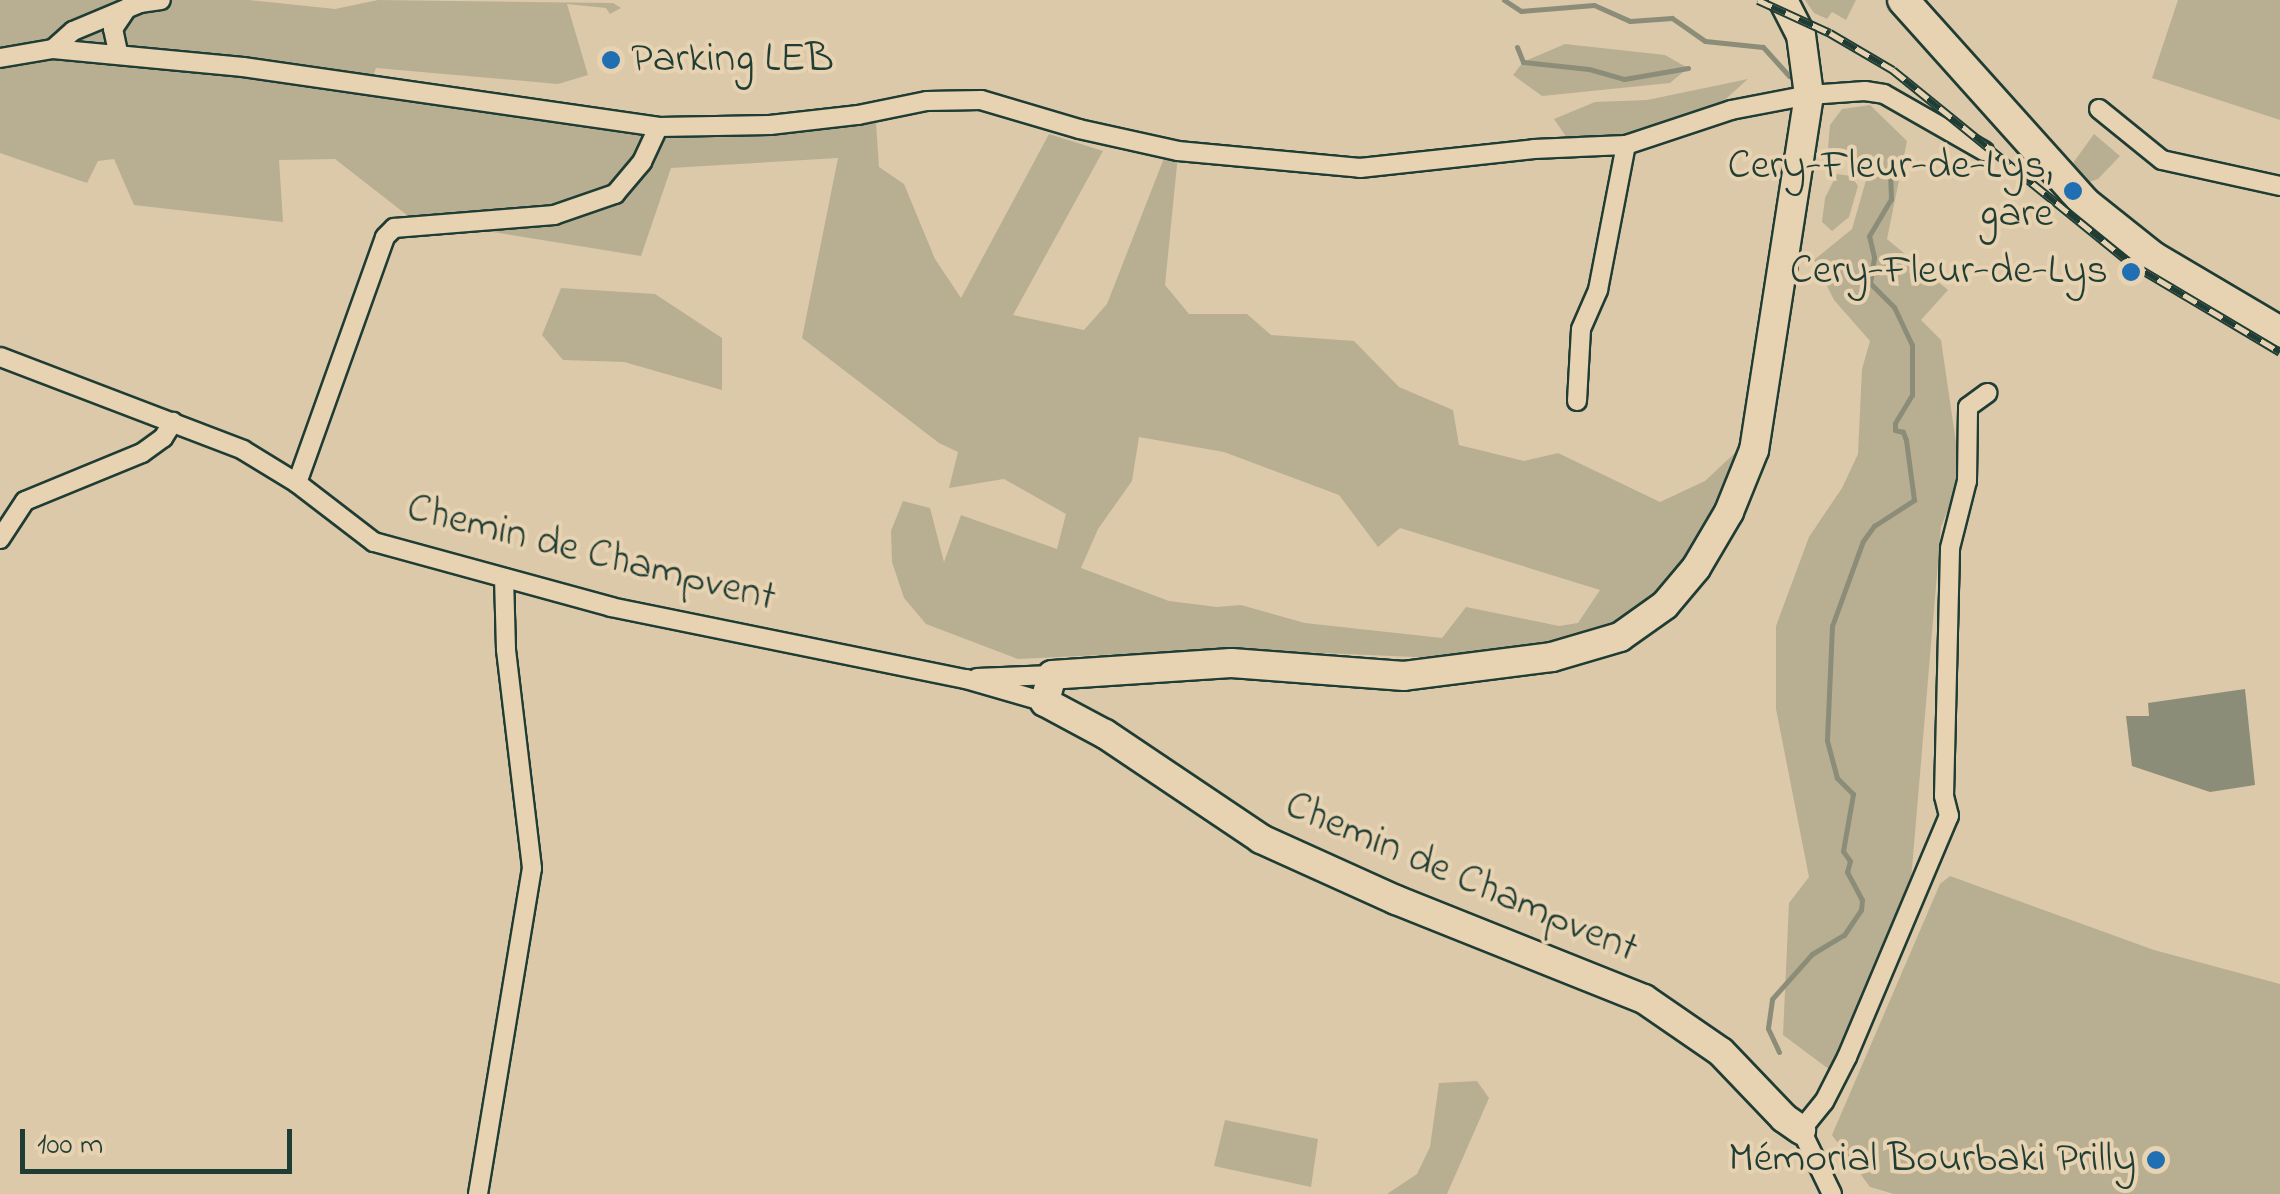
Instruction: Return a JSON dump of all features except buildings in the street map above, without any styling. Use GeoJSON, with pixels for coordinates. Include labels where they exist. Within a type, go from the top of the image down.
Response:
{"type":"FeatureCollection","features":[{"type":"Feature","properties":{"kind":"main road"},"geometry":{"type":"LineString","coordinates":[[1908,2],[2084,202],[2153,258],[2280,332]]}},
{"type":"Feature","properties":{"kind":"street"},"geometry":{"type":"LineString","coordinates":[[53,49],[73,31],[127,8],[161,0]]}},
{"type":"Feature","properties":{"kind":"street"},"geometry":{"type":"LineString","coordinates":[[1049,688],[1231,663],[1404,676],[1438,674],[1586,649],[1620,637],[1646,621],[1696,568],[1729,512],[1754,450],[1808,95],[1801,35],[1783,0]]}},
{"type":"Feature","properties":{"kind":"street"},"geometry":{"type":"LineString","coordinates":[[118,52],[113,29],[127,8]]}},
{"type":"Feature","properties":{"kind":"street"},"geometry":{"type":"LineString","coordinates":[[0,58],[53,49],[118,52],[658,128],[770,125],[957,99],[981,100],[1078,130],[1178,151],[1360,168],[1534,148],[1626,145],[1730,110],[1850,90],[1884,94],[1984,151]]}},
{"type":"Feature","properties":{"kind":"street"},"geometry":{"type":"LineString","coordinates":[[2099,109],[2162,160],[2280,186]]}},
{"type":"Feature","properties":{"kind":"street"},"geometry":{"type":"LineString","coordinates":[[297,484],[385,237],[394,228],[554,215],[615,194],[642,162],[658,128]]}},
{"type":"Feature","properties":{"kind":"street"},"geometry":{"type":"LineString","coordinates":[[1577,400],[1580,329],[1598,290],[1626,145]]}},
{"type":"Feature","properties":{"kind":"street","name":"Chemin de Champvent"},"geometry":{"type":"LineString","coordinates":[[0,357],[243,450],[297,484],[374,542],[612,607],[966,679],[1049,688],[1122,745],[1261,839],[1396,900],[1644,999],[1721,1052],[1784,1118],[1802,1130]]}},
{"type":"Feature","properties":{"kind":"street"},"geometry":{"type":"LineString","coordinates":[[1833,1194],[1802,1130],[1840,1072],[1949,816],[1944,796],[1951,537],[1968,481],[1968,406],[1987,393]]}},
{"type":"Feature","properties":{"kind":"street"},"geometry":{"type":"LineString","coordinates":[[0,540],[25,500],[142,453],[163,438],[174,422]]}},
{"type":"Feature","properties":{"kind":"street"},"geometry":{"type":"LineString","coordinates":[[478,1194],[532,868],[506,648],[504,578]]}},
{"type":"Feature","properties":{"kind":"street","name":"Chemin de Champvent"},"geometry":{"type":"LineString","coordinates":[[966,679],[1049,688]]}},
{"type":"Feature","properties":{"kind":"shaded area"},"geometry":{"type":"Polygon","coordinates":[[[0,0],[249,0],[335,9],[378,0],[613,3],[621,8],[610,14],[606,8],[567,4],[588,75],[558,84],[376,68],[373,76],[361,79],[226,56],[223,72],[662,138],[876,123],[879,167],[904,184],[935,259],[961,298],[1049,134],[1103,151],[1013,315],[1084,330],[1107,304],[1166,153],[1178,155],[1165,285],[1189,314],[1247,314],[1271,335],[1354,341],[1399,387],[1453,410],[1459,445],[1524,461],[1558,453],[1660,502],[1705,481],[1738,450],[1727,505],[1660,596],[1615,622],[1555,641],[1438,658],[1226,649],[1018,659],[926,624],[904,598],[892,562],[891,531],[903,501],[930,508],[944,562],[961,515],[1057,549],[1066,514],[1004,479],[949,488],[958,452],[939,443],[802,338],[838,158],[671,168],[641,256],[412,219],[335,159],[279,160],[283,222],[134,205],[114,159],[98,161],[87,183],[0,153],[0,0]],[[1139,437],[1132,481],[1098,529],[1081,568],[1169,601],[1217,607],[1241,605],[1305,623],[1442,638],[1466,607],[1559,626],[1578,623],[1600,590],[1400,528],[1378,547],[1339,495],[1224,452],[1139,437]]]}},
{"type":"Feature","properties":{"kind":"shaded area"},"geometry":{"type":"Polygon","coordinates":[[[1805,0],[1856,0],[1846,20],[1832,12],[1827,19],[1814,13],[1805,0]]]}},
{"type":"Feature","properties":{"kind":"shaded area"},"geometry":{"type":"Polygon","coordinates":[[[2178,0],[2280,0],[2280,120],[2152,78],[2178,0]]]}},
{"type":"Feature","properties":{"kind":"shaded area"},"geometry":{"type":"Polygon","coordinates":[[[1565,44],[1665,55],[1688,68],[1670,83],[1542,96],[1513,75],[1523,62],[1565,44]]]}},
{"type":"Feature","properties":{"kind":"shaded area"},"geometry":{"type":"Polygon","coordinates":[[[1748,79],[1720,104],[1640,133],[1567,138],[1554,119],[1595,102],[1647,100],[1748,79]]]}},
{"type":"Feature","properties":{"kind":"shaded area"},"geometry":{"type":"Polygon","coordinates":[[[1870,105],[1907,141],[1887,239],[1948,290],[1921,320],[1941,340],[1961,477],[1941,527],[1911,880],[1830,1070],[1783,1035],[1789,903],[1809,877],[1776,709],[1776,626],[1809,537],[1842,488],[1858,454],[1862,369],[1870,341],[1834,300],[1814,260],[1852,229],[1869,170],[1828,148],[1830,125],[1842,109],[1870,105]]]}},
{"type":"Feature","properties":{"kind":"shaded area"},"geometry":{"type":"Polygon","coordinates":[[[2094,134],[2120,156],[2098,179],[2089,182],[2073,163],[2094,134]]]}},
{"type":"Feature","properties":{"kind":"shaded area"},"geometry":{"type":"Polygon","coordinates":[[[1837,174],[1851,176],[1858,186],[1849,217],[1832,231],[1822,222],[1825,198],[1837,174]]]}},
{"type":"Feature","properties":{"kind":"shaded area"},"geometry":{"type":"Polygon","coordinates":[[[561,288],[655,294],[722,338],[722,390],[624,362],[563,360],[542,335],[561,288]]]}},
{"type":"Feature","properties":{"kind":"shaded area"},"geometry":{"type":"Polygon","coordinates":[[[2245,689],[2255,785],[2210,792],[2132,766],[2126,716],[2149,716],[2148,703],[2245,689]]]}},
{"type":"Feature","properties":{"kind":"shaded area"},"geometry":{"type":"Polygon","coordinates":[[[1950,876],[2154,950],[2280,984],[2280,1194],[1894,1194],[1870,1187],[1832,1135],[1940,884],[1950,876]]]}},
{"type":"Feature","properties":{"kind":"shaded area"},"geometry":{"type":"Polygon","coordinates":[[[1477,1081],[1489,1098],[1447,1194],[1387,1194],[1417,1174],[1430,1147],[1439,1083],[1477,1081]]]}},
{"type":"Feature","properties":{"kind":"shaded area"},"geometry":{"type":"Polygon","coordinates":[[[1225,1120],[1318,1139],[1311,1187],[1214,1166],[1225,1120]]]}},
{"type":"Feature","properties":{"kind":"waterway"},"geometry":{"type":"LineString","coordinates":[[1504,0],[1521,11],[1594,5],[1630,21],[1672,18],[1705,41],[1763,47],[1789,76]]}},
{"type":"Feature","properties":{"kind":"waterway"},"geometry":{"type":"LineString","coordinates":[[1517,47],[1523,62],[1589,69],[1624,79],[1688,68]]}},
{"type":"Feature","properties":{"kind":"waterway"},"geometry":{"type":"LineString","coordinates":[[1779,1052],[1768,1028],[1772,999],[1812,954],[1844,935],[1861,910],[1862,900],[1847,872],[1850,861],[1843,851],[1853,794],[1837,778],[1827,740],[1832,626],[1863,541],[1874,526],[1914,500],[1906,440],[1903,432],[1895,430],[1895,423],[1912,395],[1912,345],[1894,307],[1870,283],[1874,257],[1869,236],[1891,199],[1890,163]]}},
{"type":"Feature","properties":{"kind":"railway"},"geometry":{"type":"LineString","coordinates":[[1758,0],[1830,33],[1893,70],[2132,264],[2280,352]]}},
{"type":"Feature","properties":{"kind":"place","name":"Parking LEB"},"geometry":{"type":"Point","coordinates":[611,60]}},
{"type":"Feature","properties":{"kind":"place","name":"Cery-Fleur-de-Lys, gare"},"geometry":{"type":"Point","coordinates":[2073,191]}},
{"type":"Feature","properties":{"kind":"place","name":"Cery-Fleur-de-Lys"},"geometry":{"type":"Point","coordinates":[2131,272]}},
{"type":"Feature","properties":{"kind":"place","name":"Mémorial Bourbaki Prilly"},"geometry":{"type":"Point","coordinates":[2156,1160]}}]}
